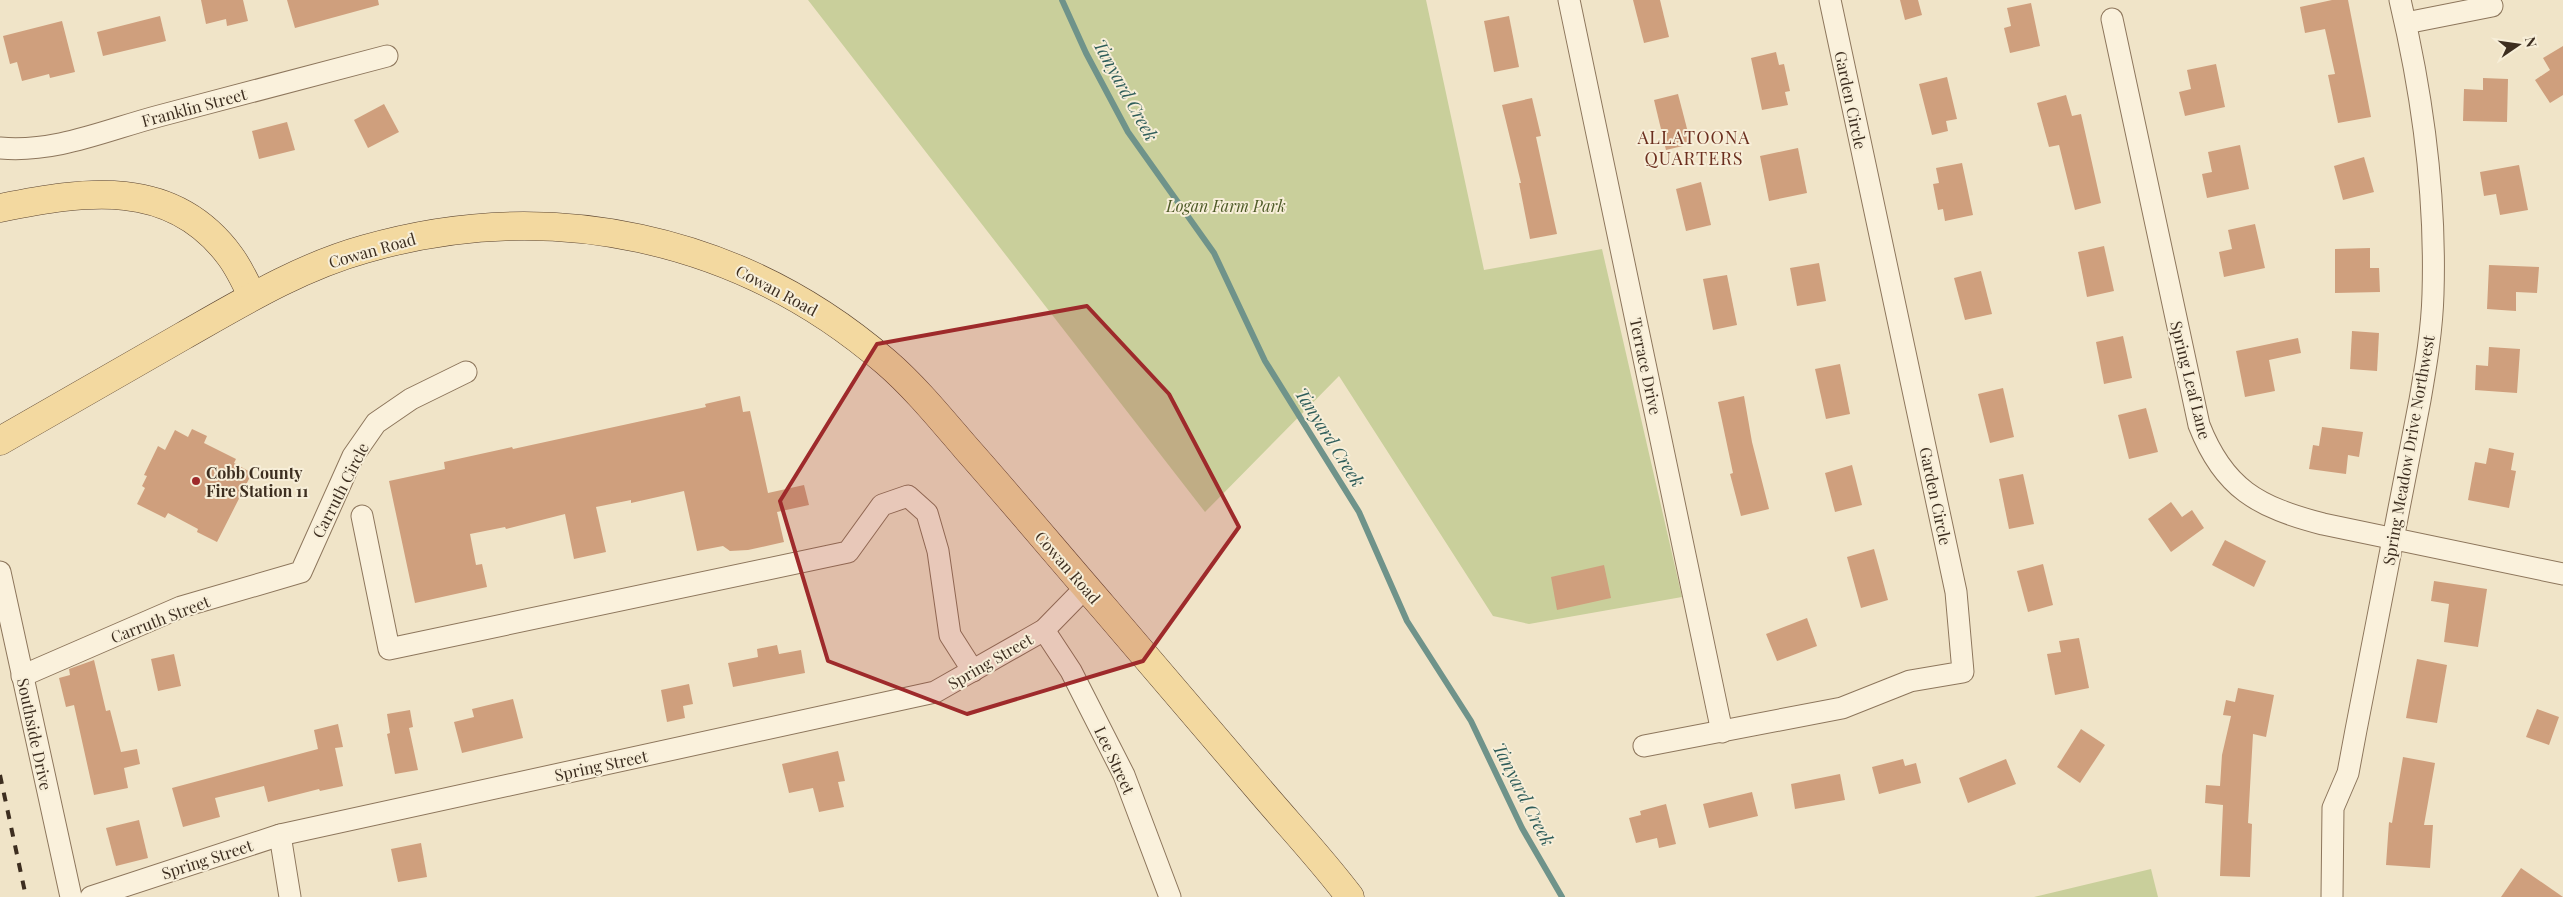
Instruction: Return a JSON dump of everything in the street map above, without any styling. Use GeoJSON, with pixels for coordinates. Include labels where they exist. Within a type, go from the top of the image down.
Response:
{"type":"FeatureCollection","features":[{"type":"Feature","properties":{"kind":"main road"},"geometry":{"type":"LineString","coordinates":[[0,208],[57,198],[102,195],[145,198],[169,205],[191,217],[223,246],[232,258],[252,296]]}},
{"type":"Feature","properties":{"kind":"main road","name":"Cowan Road"},"geometry":{"type":"LineString","coordinates":[[0,441],[252,296],[308,270],[361,250],[457,229],[490,226],[586,228],[630,235],[672,246],[730,266],[784,291],[839,324],[889,364],[935,412],[1350,897]]}},
{"type":"Feature","properties":{"kind":"street","name":"Terrace Drive"},"geometry":{"type":"LineString","coordinates":[[1569,0],[1722,732]]}},
{"type":"Feature","properties":{"kind":"street","name":"Garden Circle"},"geometry":{"type":"LineString","coordinates":[[1644,746],[1842,708],[1910,681],[1963,672],[1956,592],[1830,0]]}},
{"type":"Feature","properties":{"kind":"street","name":"Spring Meadow Drive Northwest"},"geometry":{"type":"LineString","coordinates":[[2332,897],[2333,808],[2348,772],[2420,400],[2429,347],[2433,296],[2434,239],[2430,172],[2422,107],[2400,0]]}},
{"type":"Feature","properties":{"kind":"street"},"geometry":{"type":"LineString","coordinates":[[2406,23],[2492,6]]}},
{"type":"Feature","properties":{"kind":"street","name":"Spring Leaf Lane"},"geometry":{"type":"LineString","coordinates":[[2112,19],[2199,424],[2209,452],[2227,476],[2249,496],[2284,514],[2322,524],[2563,574]]}},
{"type":"Feature","properties":{"kind":"street","name":"Franklin Street"},"geometry":{"type":"LineString","coordinates":[[0,148],[29,149],[64,144],[157,117],[387,56]]}},
{"type":"Feature","properties":{"kind":"street","name":"Carruth Circle"},"geometry":{"type":"LineString","coordinates":[[301,572],[330,502],[353,456],[376,424],[411,399],[466,372]]}},
{"type":"Feature","properties":{"kind":"street"},"geometry":{"type":"LineString","coordinates":[[362,516],[389,649],[848,552],[882,505],[908,496],[927,513],[938,551],[950,635],[972,671]]}},
{"type":"Feature","properties":{"kind":"street","name":"Southside Drive"},"geometry":{"type":"LineString","coordinates":[[0,572],[71,897]]}},
{"type":"Feature","properties":{"kind":"street","name":"Carruth Street"},"geometry":{"type":"LineString","coordinates":[[22,676],[181,607],[301,572]]}},
{"type":"Feature","properties":{"kind":"street","name":"Spring Street"},"geometry":{"type":"LineString","coordinates":[[91,897],[280,835],[935,692],[1044,630],[1086,587]]}},
{"type":"Feature","properties":{"kind":"street","name":"Lee Street"},"geometry":{"type":"LineString","coordinates":[[1044,630],[1070,671],[1124,775],[1170,897]]}},
{"type":"Feature","properties":{"kind":"street"},"geometry":{"type":"LineString","coordinates":[[280,835],[290,897]]}},
{"type":"Feature","properties":{"kind":"highlighted area"},"geometry":{"type":"Polygon","coordinates":[[[1087,306],[1169,394],[1239,527],[1143,661],[967,714],[828,661],[780,501],[877,344],[1087,306]]]}},
{"type":"Feature","properties":{"kind":"green space","name":"Logan Farm Park"},"geometry":{"type":"Polygon","coordinates":[[[808,0],[1426,0],[1484,270],[1602,249],[1682,597],[1529,624],[1493,616],[1339,376],[1205,512],[808,0]]]}},
{"type":"Feature","properties":{"kind":"green space"},"geometry":{"type":"Polygon","coordinates":[[[2151,869],[2158,897],[2034,897],[2151,869]]]}},
{"type":"Feature","properties":{"kind":"building"},"geometry":{"type":"Polygon","coordinates":[[[201,0],[243,0],[248,21],[227,26],[226,19],[206,24],[201,0]]]}},
{"type":"Feature","properties":{"kind":"building"},"geometry":{"type":"Polygon","coordinates":[[[287,0],[378,0],[379,5],[295,28],[287,0]]]}},
{"type":"Feature","properties":{"kind":"building"},"geometry":{"type":"Polygon","coordinates":[[[1633,0],[1660,0],[1669,37],[1644,43],[1633,0]]]}},
{"type":"Feature","properties":{"kind":"building"},"geometry":{"type":"Polygon","coordinates":[[[1900,0],[1918,0],[1922,15],[1905,20],[1900,0]]]}},
{"type":"Feature","properties":{"kind":"building"},"geometry":{"type":"Polygon","coordinates":[[[2332,0],[2348,0],[2371,117],[2338,123],[2328,75],[2335,74],[2325,29],[2305,33],[2300,7],[2332,0]]]}},
{"type":"Feature","properties":{"kind":"building"},"geometry":{"type":"Polygon","coordinates":[[[2031,3],[2040,46],[2010,53],[2004,28],[2011,26],[2007,8],[2031,3]]]}},
{"type":"Feature","properties":{"kind":"building"},"geometry":{"type":"Polygon","coordinates":[[[160,16],[166,41],[103,56],[97,32],[160,16]]]}},
{"type":"Feature","properties":{"kind":"building"},"geometry":{"type":"Polygon","coordinates":[[[1509,16],[1519,67],[1494,72],[1484,21],[1509,16]]]}},
{"type":"Feature","properties":{"kind":"building"},"geometry":{"type":"Polygon","coordinates":[[[62,21],[75,72],[50,78],[49,74],[22,81],[17,62],[10,64],[3,36],[62,21]]]}},
{"type":"Feature","properties":{"kind":"building"},"geometry":{"type":"Polygon","coordinates":[[[2563,46],[2563,95],[2550,103],[2535,80],[2550,70],[2543,58],[2563,46]]]}},
{"type":"Feature","properties":{"kind":"building"},"geometry":{"type":"Polygon","coordinates":[[[1776,52],[1779,65],[1784,64],[1790,91],[1785,92],[1788,105],[1762,110],[1751,58],[1776,52]]]}},
{"type":"Feature","properties":{"kind":"building"},"geometry":{"type":"Polygon","coordinates":[[[2216,64],[2225,107],[2185,116],[2179,92],[2191,89],[2187,70],[2216,64]]]}},
{"type":"Feature","properties":{"kind":"building"},"geometry":{"type":"Polygon","coordinates":[[[1947,77],[1957,119],[1946,121],[1948,131],[1932,135],[1919,84],[1947,77]]]}},
{"type":"Feature","properties":{"kind":"building"},"geometry":{"type":"Polygon","coordinates":[[[2483,78],[2508,79],[2507,122],[2463,121],[2464,89],[2483,90],[2483,78]]]}},
{"type":"Feature","properties":{"kind":"building"},"geometry":{"type":"Polygon","coordinates":[[[1678,94],[1691,144],[1666,150],[1654,100],[1678,94]]]}},
{"type":"Feature","properties":{"kind":"building"},"geometry":{"type":"Polygon","coordinates":[[[2066,95],[2072,116],[2081,114],[2101,203],[2075,210],[2059,145],[2049,147],[2037,103],[2066,95]]]}},
{"type":"Feature","properties":{"kind":"building"},"geometry":{"type":"Polygon","coordinates":[[[1532,98],[1541,136],[1536,137],[1557,234],[1530,239],[1519,183],[1521,183],[1502,105],[1532,98]]]}},
{"type":"Feature","properties":{"kind":"building"},"geometry":{"type":"Polygon","coordinates":[[[384,104],[399,132],[368,148],[354,120],[384,104]]]}},
{"type":"Feature","properties":{"kind":"building"},"geometry":{"type":"Polygon","coordinates":[[[287,122],[295,150],[259,159],[252,131],[287,122]]]}},
{"type":"Feature","properties":{"kind":"building"},"geometry":{"type":"Polygon","coordinates":[[[2240,145],[2249,189],[2207,198],[2202,174],[2212,172],[2208,152],[2240,145]]]}},
{"type":"Feature","properties":{"kind":"building"},"geometry":{"type":"Polygon","coordinates":[[[1798,148],[1807,193],[1769,201],[1760,156],[1798,148]]]}},
{"type":"Feature","properties":{"kind":"building"},"geometry":{"type":"Polygon","coordinates":[[[2364,157],[2374,192],[2343,200],[2334,166],[2364,157]]]}},
{"type":"Feature","properties":{"kind":"building"},"geometry":{"type":"Polygon","coordinates":[[[1962,163],[1973,215],[1945,221],[1943,209],[1938,210],[1933,184],[1939,183],[1936,168],[1962,163]]]}},
{"type":"Feature","properties":{"kind":"building"},"geometry":{"type":"Polygon","coordinates":[[[2519,165],[2528,210],[2500,215],[2496,194],[2484,196],[2480,172],[2519,165]]]}},
{"type":"Feature","properties":{"kind":"building"},"geometry":{"type":"Polygon","coordinates":[[[1701,182],[1711,225],[1686,231],[1676,189],[1701,182]]]}},
{"type":"Feature","properties":{"kind":"building"},"geometry":{"type":"Polygon","coordinates":[[[2255,224],[2265,268],[2224,277],[2219,252],[2232,249],[2228,230],[2255,224]]]}},
{"type":"Feature","properties":{"kind":"building"},"geometry":{"type":"Polygon","coordinates":[[[2104,246],[2114,291],[2087,297],[2078,252],[2104,246]]]}},
{"type":"Feature","properties":{"kind":"building"},"geometry":{"type":"Polygon","coordinates":[[[2370,248],[2370,268],[2379,268],[2380,292],[2335,293],[2335,249],[2370,248]]]}},
{"type":"Feature","properties":{"kind":"building"},"geometry":{"type":"Polygon","coordinates":[[[1819,263],[1826,301],[1797,306],[1790,268],[1819,263]]]}},
{"type":"Feature","properties":{"kind":"building"},"geometry":{"type":"Polygon","coordinates":[[[2489,265],[2539,267],[2537,293],[2516,292],[2516,311],[2487,309],[2489,265]]]}},
{"type":"Feature","properties":{"kind":"building"},"geometry":{"type":"Polygon","coordinates":[[[1981,271],[1992,314],[1965,320],[1954,278],[1981,271]]]}},
{"type":"Feature","properties":{"kind":"building"},"geometry":{"type":"Polygon","coordinates":[[[1727,275],[1737,325],[1713,330],[1703,279],[1727,275]]]}},
{"type":"Feature","properties":{"kind":"building"},"geometry":{"type":"Polygon","coordinates":[[[2352,331],[2379,333],[2377,371],[2350,369],[2352,331]]]}},
{"type":"Feature","properties":{"kind":"building"},"geometry":{"type":"Polygon","coordinates":[[[2123,336],[2132,378],[2104,384],[2096,342],[2123,336]]]}},
{"type":"Feature","properties":{"kind":"building"},"geometry":{"type":"Polygon","coordinates":[[[2298,338],[2301,353],[2269,360],[2275,391],[2245,397],[2236,351],[2298,338]]]}},
{"type":"Feature","properties":{"kind":"building"},"geometry":{"type":"Polygon","coordinates":[[[2489,347],[2520,349],[2517,393],[2475,390],[2476,365],[2488,366],[2489,347]]]}},
{"type":"Feature","properties":{"kind":"building"},"geometry":{"type":"Polygon","coordinates":[[[1840,364],[1850,414],[1826,419],[1815,369],[1840,364]]]}},
{"type":"Feature","properties":{"kind":"building"},"geometry":{"type":"Polygon","coordinates":[[[2003,388],[2014,437],[1990,443],[1978,394],[2003,388]]]}},
{"type":"Feature","properties":{"kind":"building"},"geometry":{"type":"Polygon","coordinates":[[[740,396],[743,412],[750,411],[768,493],[804,485],[809,505],[777,512],[784,542],[748,550],[730,551],[723,546],[697,551],[684,491],[631,503],[631,500],[596,507],[606,552],[574,559],[565,514],[506,529],[505,527],[470,534],[476,565],[482,564],[487,587],[415,603],[389,481],[445,469],[444,462],[706,407],[705,404],[740,396]]]}},
{"type":"Feature","properties":{"kind":"building"},"geometry":{"type":"Polygon","coordinates":[[[1744,396],[1752,442],[1769,509],[1741,516],[1730,474],[1733,473],[1718,402],[1744,396]]]}},
{"type":"Feature","properties":{"kind":"building"},"geometry":{"type":"Polygon","coordinates":[[[2146,408],[2158,452],[2129,459],[2118,415],[2146,408]]]}},
{"type":"Feature","properties":{"kind":"building"},"geometry":{"type":"Polygon","coordinates":[[[2322,427],[2363,432],[2359,457],[2348,455],[2346,474],[2309,469],[2313,445],[2319,446],[2322,427]]]}},
{"type":"Feature","properties":{"kind":"building","name":"Cobb County Fire Station 11"},"geometry":{"type":"Polygon","coordinates":[[[192,429],[207,436],[204,443],[236,459],[234,463],[252,473],[217,542],[197,532],[198,529],[168,513],[165,518],[137,504],[145,488],[142,486],[147,476],[144,475],[158,446],[165,450],[175,430],[188,437],[192,429]]]}},
{"type":"Feature","properties":{"kind":"building"},"geometry":{"type":"Polygon","coordinates":[[[2489,448],[2514,453],[2511,470],[2516,471],[2509,508],[2468,500],[2475,462],[2486,464],[2489,448]]]}},
{"type":"Feature","properties":{"kind":"building"},"geometry":{"type":"Polygon","coordinates":[[[1852,465],[1862,505],[1835,512],[1825,473],[1852,465]]]}},
{"type":"Feature","properties":{"kind":"building"},"geometry":{"type":"Polygon","coordinates":[[[2023,474],[2034,524],[2009,529],[1999,479],[2023,474]]]}},
{"type":"Feature","properties":{"kind":"building"},"geometry":{"type":"Polygon","coordinates":[[[2171,502],[2182,517],[2192,510],[2204,528],[2171,552],[2148,519],[2171,502]]]}},
{"type":"Feature","properties":{"kind":"building"},"geometry":{"type":"Polygon","coordinates":[[[2225,540],[2266,561],[2254,587],[2212,565],[2225,540]]]}},
{"type":"Feature","properties":{"kind":"building"},"geometry":{"type":"Polygon","coordinates":[[[1874,549],[1888,600],[1861,608],[1847,557],[1874,549]]]}},
{"type":"Feature","properties":{"kind":"building"},"geometry":{"type":"Polygon","coordinates":[[[2043,564],[2053,605],[2028,612],[2017,571],[2043,564]]]}},
{"type":"Feature","properties":{"kind":"building"},"geometry":{"type":"Polygon","coordinates":[[[1604,565],[1611,598],[1557,610],[1551,577],[1604,565]]]}},
{"type":"Feature","properties":{"kind":"building"},"geometry":{"type":"Polygon","coordinates":[[[2434,581],[2487,589],[2478,647],[2444,642],[2449,604],[2431,601],[2434,581]]]}},
{"type":"Feature","properties":{"kind":"building"},"geometry":{"type":"Polygon","coordinates":[[[1807,618],[1817,646],[1777,661],[1766,634],[1807,618]]]}},
{"type":"Feature","properties":{"kind":"building"},"geometry":{"type":"Polygon","coordinates":[[[2079,638],[2089,688],[2055,695],[2047,654],[2061,652],[2059,641],[2079,638]]]}},
{"type":"Feature","properties":{"kind":"building"},"geometry":{"type":"Polygon","coordinates":[[[777,645],[779,654],[801,650],[805,673],[733,687],[728,663],[758,657],[757,649],[777,645]]]}},
{"type":"Feature","properties":{"kind":"building"},"geometry":{"type":"Polygon","coordinates":[[[174,654],[181,686],[158,691],[151,659],[174,654]]]}},
{"type":"Feature","properties":{"kind":"building"},"geometry":{"type":"Polygon","coordinates":[[[2417,659],[2447,665],[2437,723],[2406,718],[2417,659]]]}},
{"type":"Feature","properties":{"kind":"building"},"geometry":{"type":"Polygon","coordinates":[[[94,660],[106,711],[110,710],[121,752],[137,749],[140,764],[124,768],[128,788],[94,795],[74,705],[66,707],[59,678],[70,675],[69,669],[94,660]]]}},
{"type":"Feature","properties":{"kind":"building"},"geometry":{"type":"Polygon","coordinates":[[[689,684],[693,704],[683,706],[685,718],[667,722],[661,690],[689,684]]]}},
{"type":"Feature","properties":{"kind":"building"},"geometry":{"type":"Polygon","coordinates":[[[2238,688],[2274,695],[2266,737],[2253,734],[2248,823],[2252,824],[2250,877],[2220,876],[2223,805],[2205,803],[2206,785],[2220,786],[2222,755],[2231,716],[2223,715],[2226,700],[2235,702],[2238,688]]]}},
{"type":"Feature","properties":{"kind":"building"},"geometry":{"type":"Polygon","coordinates":[[[513,699],[523,738],[462,753],[454,722],[474,717],[472,709],[513,699]]]}},
{"type":"Feature","properties":{"kind":"building"},"geometry":{"type":"Polygon","coordinates":[[[2537,709],[2559,717],[2549,745],[2526,737],[2537,709]]]}},
{"type":"Feature","properties":{"kind":"building"},"geometry":{"type":"Polygon","coordinates":[[[410,710],[413,727],[409,728],[418,770],[395,774],[387,734],[390,733],[387,714],[410,710]]]}},
{"type":"Feature","properties":{"kind":"building"},"geometry":{"type":"Polygon","coordinates":[[[338,724],[343,747],[335,748],[343,786],[320,791],[319,789],[268,802],[264,786],[215,798],[220,817],[183,827],[172,788],[318,749],[314,730],[338,724]]]}},
{"type":"Feature","properties":{"kind":"building"},"geometry":{"type":"Polygon","coordinates":[[[2081,729],[2105,745],[2080,783],[2057,767],[2081,729]]]}},
{"type":"Feature","properties":{"kind":"building"},"geometry":{"type":"Polygon","coordinates":[[[838,751],[845,781],[838,782],[844,807],[819,812],[813,788],[789,793],[782,764],[838,751]]]}},
{"type":"Feature","properties":{"kind":"building"},"geometry":{"type":"Polygon","coordinates":[[[2403,757],[2435,763],[2424,825],[2433,825],[2430,868],[2386,865],[2389,822],[2392,823],[2403,757]]]}},
{"type":"Feature","properties":{"kind":"building"},"geometry":{"type":"Polygon","coordinates":[[[1903,759],[1905,766],[1916,763],[1921,783],[1879,794],[1872,767],[1903,759]]]}},
{"type":"Feature","properties":{"kind":"building"},"geometry":{"type":"Polygon","coordinates":[[[2006,759],[2016,784],[1968,803],[1959,778],[2006,759]]]}},
{"type":"Feature","properties":{"kind":"building"},"geometry":{"type":"Polygon","coordinates":[[[1840,774],[1845,800],[1795,809],[1791,784],[1840,774]]]}},
{"type":"Feature","properties":{"kind":"building"},"geometry":{"type":"Polygon","coordinates":[[[1752,792],[1758,816],[1709,828],[1703,804],[1752,792]]]}},
{"type":"Feature","properties":{"kind":"building"},"geometry":{"type":"Polygon","coordinates":[[[1666,804],[1676,844],[1659,848],[1657,838],[1636,843],[1629,818],[1641,815],[1640,811],[1666,804]]]}},
{"type":"Feature","properties":{"kind":"building"},"geometry":{"type":"Polygon","coordinates":[[[139,820],[148,858],[116,866],[106,828],[139,820]]]}},
{"type":"Feature","properties":{"kind":"building"},"geometry":{"type":"Polygon","coordinates":[[[421,843],[427,877],[398,882],[391,849],[421,843]]]}},
{"type":"Feature","properties":{"kind":"building"},"geometry":{"type":"Polygon","coordinates":[[[2521,868],[2563,897],[2501,897],[2521,868]]]}},
{"type":"Feature","properties":{"kind":"waterway","name":"Tanyard Creek"},"geometry":{"type":"LineString","coordinates":[[1062,0],[1086,53],[1128,132],[1214,253],[1265,361],[1359,512],[1407,621],[1471,721],[1522,828],[1562,897]]}},
{"type":"Feature","properties":{"kind":"railway"},"geometry":{"type":"LineString","coordinates":[[0,775],[26,897]]}},
{"type":"Feature","properties":{"kind":"place","name":"Cobb County Fire Station 11"},"geometry":{"type":"Point","coordinates":[196,481]}},
{"type":"Feature","properties":{"kind":"district","name":"ALLATOONA QUARTERS"},"geometry":{"type":"Point","coordinates":[1694,147]}}]}
